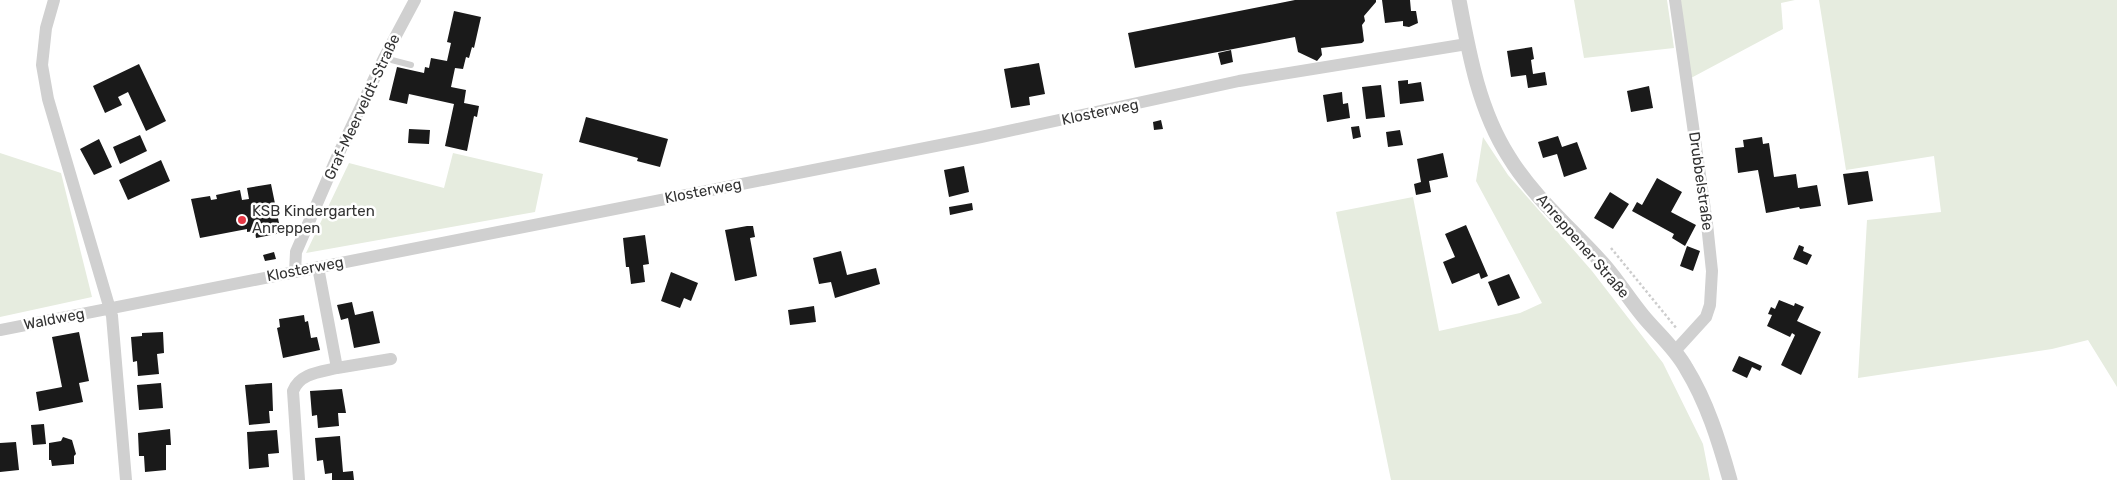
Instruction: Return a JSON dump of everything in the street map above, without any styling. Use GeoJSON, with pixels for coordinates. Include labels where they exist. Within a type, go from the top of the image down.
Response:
{"type":"FeatureCollection","features":[{"type":"Feature","properties":{"kind":"street"},"geometry":{"type":"LineString","coordinates":[[54,0],[46,28],[42,65],[48,99],[82,209],[108,308],[112,316],[126,480]]}},
{"type":"Feature","properties":{"kind":"street","name":"Graf-Meerveldt-Straße"},"geometry":{"type":"LineString","coordinates":[[295,272],[296,252],[338,155],[384,58],[415,0]]}},
{"type":"Feature","properties":{"kind":"street","name":"Anreppener Straße"},"geometry":{"type":"LineString","coordinates":[[1459,0],[1467,44],[1482,103],[1493,129],[1517,170],[1604,265],[1642,315],[1680,346],[1718,438],[1730,480]]}},
{"type":"Feature","properties":{"kind":"street","name":"Drubbelstraße"},"geometry":{"type":"LineString","coordinates":[[1675,0],[1712,271],[1710,305],[1706,318],[1680,346]]}},
{"type":"Feature","properties":{"kind":"street","name":"Klosterweg"},"geometry":{"type":"LineString","coordinates":[[108,308],[981,137],[1239,81],[1467,44]]}},
{"type":"Feature","properties":{"kind":"street"},"geometry":{"type":"LineString","coordinates":[[318,268],[337,368]]}},
{"type":"Feature","properties":{"kind":"street","name":"Waldweg"},"geometry":{"type":"LineString","coordinates":[[0,330],[108,308]]}},
{"type":"Feature","properties":{"kind":"street"},"geometry":{"type":"LineString","coordinates":[[299,480],[293,391],[295,386],[308,375],[391,359]]}},
{"type":"Feature","properties":{"kind":"lane"},"geometry":{"type":"LineString","coordinates":[[384,58],[412,65]]}},
{"type":"Feature","properties":{"kind":"path"},"geometry":{"type":"LineString","coordinates":[[1605,242],[1619,256],[1665,312],[1680,346]]}},
{"type":"Feature","properties":{"kind":"shaded area"},"geometry":{"type":"Polygon","coordinates":[[[1574,0],[1667,0],[1674,48],[1584,58],[1574,0]]]}},
{"type":"Feature","properties":{"kind":"shaded area"},"geometry":{"type":"Polygon","coordinates":[[[1680,0],[1795,0],[1781,3],[1783,29],[1691,78],[1680,0]]]}},
{"type":"Feature","properties":{"kind":"shaded area"},"geometry":{"type":"Polygon","coordinates":[[[1819,0],[2117,0],[2117,387],[2088,340],[2052,349],[1858,378],[1867,220],[1941,212],[1934,156],[1846,170],[1819,0]]]}},
{"type":"Feature","properties":{"kind":"shaded area"},"geometry":{"type":"Polygon","coordinates":[[[1483,137],[1508,175],[1592,271],[1663,363],[1703,444],[1710,480],[1391,480],[1336,212],[1413,197],[1439,331],[1520,313],[1542,303],[1476,181],[1483,137]]]}},
{"type":"Feature","properties":{"kind":"shaded area"},"geometry":{"type":"Polygon","coordinates":[[[0,153],[61,173],[92,297],[0,317],[0,153]]]}},
{"type":"Feature","properties":{"kind":"shaded area"},"geometry":{"type":"Polygon","coordinates":[[[453,153],[543,174],[535,212],[306,253],[349,163],[444,188],[453,153]]]}},
{"type":"Feature","properties":{"kind":"building"},"geometry":{"type":"Polygon","coordinates":[[[1295,0],[1376,0],[1376,2],[1364,16],[1365,21],[1362,25],[1364,41],[1362,43],[1321,48],[1322,55],[1317,61],[1298,52],[1295,37],[1135,68],[1128,33],[1295,0]]]}},
{"type":"Feature","properties":{"kind":"building"},"geometry":{"type":"Polygon","coordinates":[[[1382,0],[1410,0],[1411,11],[1416,11],[1418,23],[1409,27],[1403,26],[1403,21],[1385,23],[1382,0]]]}},
{"type":"Feature","properties":{"kind":"building"},"geometry":{"type":"Polygon","coordinates":[[[454,11],[481,17],[474,48],[472,47],[469,58],[466,57],[463,69],[455,68],[451,87],[466,90],[464,103],[479,106],[477,117],[474,116],[467,151],[445,146],[454,104],[409,94],[407,104],[389,100],[397,67],[424,73],[425,67],[429,68],[431,58],[447,61],[451,43],[447,42],[454,11]]]}},
{"type":"Feature","properties":{"kind":"building"},"geometry":{"type":"Polygon","coordinates":[[[1532,47],[1534,59],[1531,60],[1533,74],[1545,72],[1547,85],[1528,88],[1526,75],[1511,77],[1507,51],[1532,47]]]}},
{"type":"Feature","properties":{"kind":"building"},"geometry":{"type":"Polygon","coordinates":[[[1231,50],[1233,62],[1221,65],[1218,53],[1231,50]]]}},
{"type":"Feature","properties":{"kind":"building"},"geometry":{"type":"Polygon","coordinates":[[[1039,63],[1045,94],[1029,97],[1030,105],[1011,108],[1004,69],[1039,63]]]}},
{"type":"Feature","properties":{"kind":"building"},"geometry":{"type":"Polygon","coordinates":[[[139,64],[166,121],[146,131],[128,92],[118,97],[122,105],[105,113],[93,86],[139,64]]]}},
{"type":"Feature","properties":{"kind":"building"},"geometry":{"type":"Polygon","coordinates":[[[1408,80],[1408,84],[1421,82],[1424,101],[1400,104],[1398,81],[1408,80]]]}},
{"type":"Feature","properties":{"kind":"building"},"geometry":{"type":"Polygon","coordinates":[[[1381,85],[1385,117],[1366,119],[1362,87],[1381,85]]]}},
{"type":"Feature","properties":{"kind":"building"},"geometry":{"type":"Polygon","coordinates":[[[1649,86],[1653,108],[1631,112],[1627,91],[1649,86]]]}},
{"type":"Feature","properties":{"kind":"building"},"geometry":{"type":"Polygon","coordinates":[[[1342,92],[1343,104],[1348,103],[1350,118],[1327,122],[1323,95],[1342,92]]]}},
{"type":"Feature","properties":{"kind":"building"},"geometry":{"type":"Polygon","coordinates":[[[586,117],[668,139],[660,167],[637,161],[638,158],[579,142],[586,117]]]}},
{"type":"Feature","properties":{"kind":"building"},"geometry":{"type":"Polygon","coordinates":[[[1161,120],[1163,129],[1154,130],[1153,122],[1161,120]]]}},
{"type":"Feature","properties":{"kind":"building"},"geometry":{"type":"Polygon","coordinates":[[[1359,126],[1361,137],[1353,139],[1351,127],[1359,126]]]}},
{"type":"Feature","properties":{"kind":"building"},"geometry":{"type":"Polygon","coordinates":[[[409,129],[430,130],[429,144],[408,143],[409,129]]]}},
{"type":"Feature","properties":{"kind":"building"},"geometry":{"type":"Polygon","coordinates":[[[1400,130],[1403,145],[1388,147],[1386,132],[1400,130]]]}},
{"type":"Feature","properties":{"kind":"building"},"geometry":{"type":"Polygon","coordinates":[[[140,135],[147,151],[120,164],[113,147],[140,135]]]}},
{"type":"Feature","properties":{"kind":"building"},"geometry":{"type":"Polygon","coordinates":[[[1558,136],[1562,147],[1577,142],[1587,169],[1564,177],[1557,154],[1543,158],[1538,142],[1558,136]]]}},
{"type":"Feature","properties":{"kind":"building"},"geometry":{"type":"Polygon","coordinates":[[[1762,137],[1763,144],[1769,143],[1774,177],[1796,174],[1798,188],[1817,185],[1821,206],[1800,209],[1799,207],[1766,213],[1758,170],[1738,173],[1735,148],[1744,147],[1743,140],[1762,137]]]}},
{"type":"Feature","properties":{"kind":"building"},"geometry":{"type":"Polygon","coordinates":[[[99,139],[112,167],[94,175],[80,149],[99,139]]]}},
{"type":"Feature","properties":{"kind":"building"},"geometry":{"type":"Polygon","coordinates":[[[1443,153],[1448,177],[1429,181],[1431,192],[1416,195],[1414,184],[1421,182],[1417,159],[1443,153]]]}},
{"type":"Feature","properties":{"kind":"building"},"geometry":{"type":"Polygon","coordinates":[[[161,160],[170,181],[128,200],[119,180],[161,160]]]}},
{"type":"Feature","properties":{"kind":"building"},"geometry":{"type":"Polygon","coordinates":[[[964,166],[969,192],[949,197],[944,170],[964,166]]]}},
{"type":"Feature","properties":{"kind":"building"},"geometry":{"type":"Polygon","coordinates":[[[1868,171],[1873,201],[1848,205],[1843,174],[1868,171]]]}},
{"type":"Feature","properties":{"kind":"building"},"geometry":{"type":"Polygon","coordinates":[[[1657,178],[1682,192],[1671,212],[1696,225],[1685,246],[1672,238],[1674,234],[1632,211],[1637,202],[1642,205],[1657,178]]]}},
{"type":"Feature","properties":{"kind":"building"},"geometry":{"type":"Polygon","coordinates":[[[271,184],[281,233],[256,238],[255,231],[247,232],[247,229],[200,238],[191,199],[210,196],[211,200],[217,199],[216,195],[240,190],[242,200],[249,199],[247,188],[271,184]]]}},
{"type":"Feature","properties":{"kind":"building"},"geometry":{"type":"Polygon","coordinates":[[[1610,192],[1629,204],[1613,229],[1594,218],[1610,192]]]}},
{"type":"Feature","properties":{"kind":"building"},"geometry":{"type":"Polygon","coordinates":[[[972,203],[973,210],[950,215],[949,207],[972,203]]]}},
{"type":"Feature","properties":{"kind":"building"},"geometry":{"type":"Polygon","coordinates":[[[1466,225],[1488,276],[1481,279],[1479,273],[1452,284],[1443,262],[1455,257],[1445,234],[1466,225]]]}},
{"type":"Feature","properties":{"kind":"building"},"geometry":{"type":"Polygon","coordinates":[[[753,226],[755,237],[750,238],[757,276],[735,281],[725,230],[753,226]]]}},
{"type":"Feature","properties":{"kind":"building"},"geometry":{"type":"Polygon","coordinates":[[[645,235],[649,264],[643,265],[645,282],[631,284],[629,267],[626,267],[623,238],[645,235]]]}},
{"type":"Feature","properties":{"kind":"building"},"geometry":{"type":"Polygon","coordinates":[[[1799,245],[1804,247],[1803,251],[1812,255],[1807,265],[1793,259],[1799,245]]]}},
{"type":"Feature","properties":{"kind":"building"},"geometry":{"type":"Polygon","coordinates":[[[1687,246],[1700,251],[1693,271],[1680,266],[1687,246]]]}},
{"type":"Feature","properties":{"kind":"building"},"geometry":{"type":"Polygon","coordinates":[[[841,251],[847,275],[876,268],[880,284],[835,298],[831,282],[819,284],[813,258],[841,251]]]}},
{"type":"Feature","properties":{"kind":"building"},"geometry":{"type":"Polygon","coordinates":[[[274,252],[276,259],[265,261],[263,255],[274,252]]]}},
{"type":"Feature","properties":{"kind":"building"},"geometry":{"type":"Polygon","coordinates":[[[671,272],[698,283],[691,301],[684,298],[680,308],[661,301],[671,272]]]}},
{"type":"Feature","properties":{"kind":"building"},"geometry":{"type":"Polygon","coordinates":[[[1509,274],[1520,298],[1498,306],[1488,282],[1509,274]]]}},
{"type":"Feature","properties":{"kind":"building"},"geometry":{"type":"Polygon","coordinates":[[[1779,300],[1794,306],[1795,303],[1804,307],[1797,321],[1821,332],[1801,375],[1781,365],[1795,335],[1792,333],[1790,337],[1767,326],[1772,315],[1768,314],[1771,307],[1775,309],[1779,300]]]}},
{"type":"Feature","properties":{"kind":"building"},"geometry":{"type":"Polygon","coordinates":[[[352,302],[355,315],[373,311],[380,343],[354,348],[348,318],[341,320],[337,305],[352,302]]]}},
{"type":"Feature","properties":{"kind":"building"},"geometry":{"type":"Polygon","coordinates":[[[814,306],[816,322],[790,325],[788,310],[814,306]]]}},
{"type":"Feature","properties":{"kind":"building"},"geometry":{"type":"Polygon","coordinates":[[[304,315],[305,322],[308,321],[311,338],[317,337],[320,350],[283,358],[277,328],[280,327],[279,319],[304,315]]]}},
{"type":"Feature","properties":{"kind":"building"},"geometry":{"type":"Polygon","coordinates":[[[79,332],[89,381],[79,383],[83,402],[39,411],[36,392],[62,387],[52,337],[79,332]]]}},
{"type":"Feature","properties":{"kind":"building"},"geometry":{"type":"Polygon","coordinates":[[[163,332],[164,353],[157,354],[159,374],[138,376],[137,361],[133,362],[131,337],[142,336],[142,333],[163,332]]]}},
{"type":"Feature","properties":{"kind":"building"},"geometry":{"type":"Polygon","coordinates":[[[1739,356],[1762,366],[1760,371],[1752,367],[1747,378],[1732,371],[1739,356]]]}},
{"type":"Feature","properties":{"kind":"building"},"geometry":{"type":"Polygon","coordinates":[[[161,383],[163,408],[139,410],[137,385],[161,383]]]}},
{"type":"Feature","properties":{"kind":"building"},"geometry":{"type":"Polygon","coordinates":[[[272,383],[273,411],[269,411],[270,423],[249,425],[245,385],[272,383]]]}},
{"type":"Feature","properties":{"kind":"building"},"geometry":{"type":"Polygon","coordinates":[[[342,389],[346,413],[338,413],[339,426],[318,428],[317,415],[312,416],[310,391],[342,389]]]}},
{"type":"Feature","properties":{"kind":"building"},"geometry":{"type":"Polygon","coordinates":[[[44,424],[46,444],[33,445],[31,425],[44,424]]]}},
{"type":"Feature","properties":{"kind":"building"},"geometry":{"type":"Polygon","coordinates":[[[170,429],[171,445],[166,445],[166,470],[145,472],[144,456],[139,456],[138,433],[170,429]]]}},
{"type":"Feature","properties":{"kind":"building"},"geometry":{"type":"Polygon","coordinates":[[[277,430],[279,453],[268,454],[269,467],[249,469],[247,432],[277,430]]]}},
{"type":"Feature","properties":{"kind":"building"},"geometry":{"type":"Polygon","coordinates":[[[340,436],[343,472],[353,471],[354,480],[332,480],[332,473],[325,474],[323,460],[317,461],[315,438],[340,436]]]}},
{"type":"Feature","properties":{"kind":"building"},"geometry":{"type":"Polygon","coordinates":[[[63,437],[72,440],[76,454],[74,456],[74,464],[52,466],[51,460],[49,460],[49,443],[61,441],[63,437]]]}},
{"type":"Feature","properties":{"kind":"building"},"geometry":{"type":"Polygon","coordinates":[[[16,442],[19,470],[0,472],[0,443],[16,442]]]}},
{"type":"Feature","properties":{"kind":"place","name":"KSB Kindergarten Anreppen"},"geometry":{"type":"Point","coordinates":[242,220]}}]}
